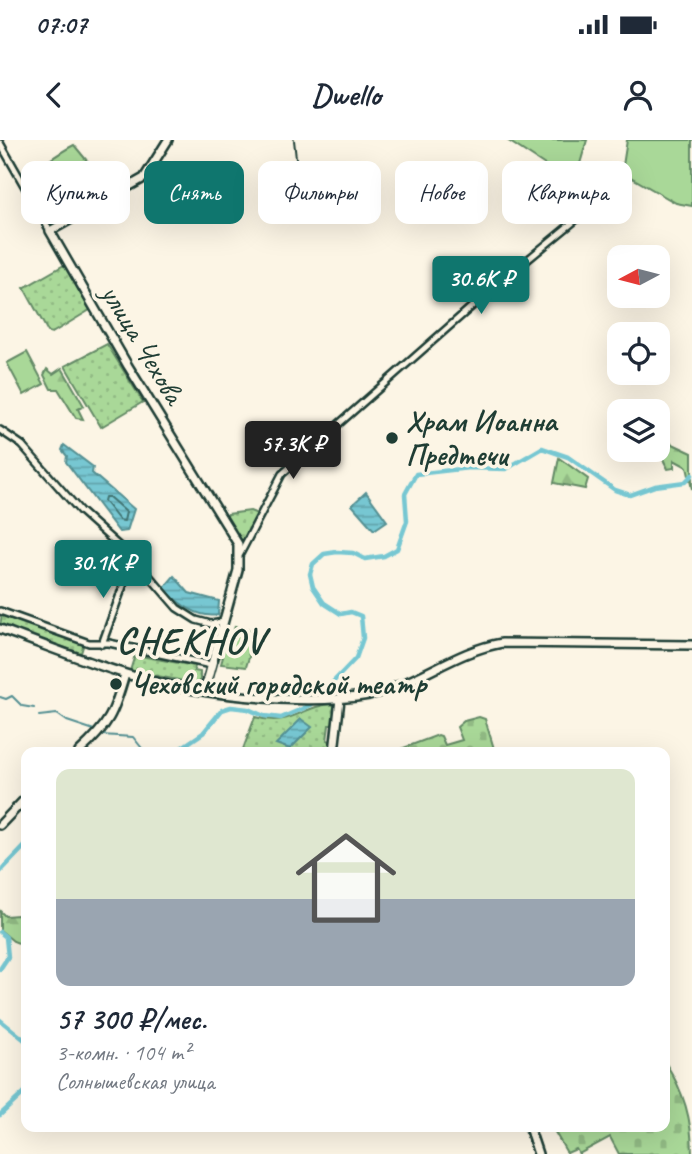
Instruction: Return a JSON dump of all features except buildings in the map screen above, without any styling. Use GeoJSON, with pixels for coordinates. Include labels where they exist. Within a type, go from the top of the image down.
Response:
{"type":"FeatureCollection","features":[{"type":"Feature","properties":{"kind":"main road"},"geometry":{"type":"LineString","coordinates":[[51,231],[144,178],[157,162],[168,140]]}},
{"type":"Feature","properties":{"kind":"main road","name":"улица Чехова"},"geometry":{"type":"LineString","coordinates":[[51,231],[128,366],[227,524],[240,554]]}},
{"type":"Feature","properties":{"kind":"main road"},"geometry":{"type":"LineString","coordinates":[[205,690],[240,554]]}},
{"type":"Feature","properties":{"kind":"main road"},"geometry":{"type":"LineString","coordinates":[[0,629],[125,674],[205,690],[291,699],[337,699],[379,692],[410,682],[482,648],[502,643],[692,645]]}},
{"type":"Feature","properties":{"kind":"main road"},"geometry":{"type":"LineString","coordinates":[[84,747],[108,723],[115,711],[125,674]]}},
{"type":"Feature","properties":{"kind":"main road"},"geometry":{"type":"LineString","coordinates":[[334,747],[337,699]]}},
{"type":"Feature","properties":{"kind":"main road"},"geometry":{"type":"LineString","coordinates":[[0,825],[21,803]]}},
{"type":"Feature","properties":{"kind":"main road"},"geometry":{"type":"LineString","coordinates":[[531,1132],[538,1154]]}},
{"type":"Feature","properties":{"kind":"street","name":"улица Чехова"},"geometry":{"type":"LineString","coordinates":[[0,143],[51,231]]}},
{"type":"Feature","properties":{"kind":"street"},"geometry":{"type":"LineString","coordinates":[[240,554],[282,474],[484,295],[571,224]]}},
{"type":"Feature","properties":{"kind":"street"},"geometry":{"type":"LineString","coordinates":[[0,430],[22,445],[72,502],[139,564],[163,594],[188,617],[211,624],[224,622]]}},
{"type":"Feature","properties":{"kind":"street"},"geometry":{"type":"LineString","coordinates":[[105,642],[130,567],[127,555]]}},
{"type":"Feature","properties":{"kind":"street"},"geometry":{"type":"LineString","coordinates":[[130,567],[139,564]]}},
{"type":"Feature","properties":{"kind":"street"},"geometry":{"type":"LineString","coordinates":[[0,611],[66,636],[211,664]]}},
{"type":"Feature","properties":{"kind":"green space"},"geometry":{"type":"Polygon","coordinates":[[[507,140],[587,140],[581,161],[539,161],[507,140]]]}},
{"type":"Feature","properties":{"kind":"green space"},"geometry":{"type":"Polygon","coordinates":[[[627,140],[692,140],[692,206],[676,203],[632,178],[632,161],[624,161],[627,140]]]}},
{"type":"Feature","properties":{"kind":"green space"},"geometry":{"type":"Polygon","coordinates":[[[74,145],[87,161],[47,161],[74,145]]]}},
{"type":"Feature","properties":{"kind":"green space"},"geometry":{"type":"Polygon","coordinates":[[[64,265],[90,310],[52,333],[48,332],[24,288],[64,265]]]}},
{"type":"Feature","properties":{"kind":"green space"},"geometry":{"type":"Polygon","coordinates":[[[107,344],[143,402],[101,427],[65,366],[107,344]]]}},
{"type":"Feature","properties":{"kind":"green space"},"geometry":{"type":"Polygon","coordinates":[[[27,352],[44,384],[24,395],[7,363],[27,352]]]}},
{"type":"Feature","properties":{"kind":"green space"},"geometry":{"type":"Polygon","coordinates":[[[62,368],[84,406],[78,409],[83,419],[76,418],[58,389],[51,389],[44,375],[47,369],[53,374],[62,368]]]}},
{"type":"Feature","properties":{"kind":"green space"},"geometry":{"type":"Polygon","coordinates":[[[670,443],[692,453],[692,489],[687,467],[674,460],[674,468],[668,469],[664,462],[670,462],[670,443]]]}},
{"type":"Feature","properties":{"kind":"green space"},"geometry":{"type":"Polygon","coordinates":[[[559,458],[588,479],[585,489],[554,483],[559,458]]]}},
{"type":"Feature","properties":{"kind":"green space"},"geometry":{"type":"Polygon","coordinates":[[[250,511],[260,515],[246,544],[241,543],[226,518],[228,514],[250,511]]]}},
{"type":"Feature","properties":{"kind":"green space"},"geometry":{"type":"Polygon","coordinates":[[[2,613],[58,636],[84,643],[81,653],[0,626],[2,613]]]}},
{"type":"Feature","properties":{"kind":"green space"},"geometry":{"type":"Polygon","coordinates":[[[235,626],[257,632],[246,667],[221,664],[223,657],[220,656],[218,662],[215,662],[222,638],[231,641],[235,626]]]}},
{"type":"Feature","properties":{"kind":"green space"},"geometry":{"type":"Polygon","coordinates":[[[135,655],[195,666],[194,671],[200,672],[200,684],[130,671],[135,655]]]}},
{"type":"Feature","properties":{"kind":"green space"},"geometry":{"type":"Polygon","coordinates":[[[334,704],[338,709],[336,725],[329,725],[327,740],[334,742],[334,747],[244,747],[255,717],[278,720],[334,704]]]}},
{"type":"Feature","properties":{"kind":"green space"},"geometry":{"type":"Polygon","coordinates":[[[479,717],[485,719],[493,747],[406,747],[438,735],[445,745],[462,740],[457,727],[464,721],[479,717]]]}},
{"type":"Feature","properties":{"kind":"green space"},"geometry":{"type":"Polygon","coordinates":[[[0,911],[5,916],[18,915],[21,918],[21,944],[13,941],[0,930],[0,911]]]}},
{"type":"Feature","properties":{"kind":"green space"},"geometry":{"type":"Polygon","coordinates":[[[670,1071],[686,1106],[692,1154],[619,1154],[610,1137],[579,1154],[576,1149],[567,1153],[555,1132],[670,1132],[670,1071]]]}},
{"type":"Feature","properties":{"kind":"water"},"geometry":{"type":"Polygon","coordinates":[[[64,445],[93,467],[92,473],[134,509],[127,531],[119,532],[66,462],[67,456],[62,450],[64,445]]]}},
{"type":"Feature","properties":{"kind":"water"},"geometry":{"type":"Polygon","coordinates":[[[366,492],[387,521],[374,530],[352,505],[366,492]]]}},
{"type":"Feature","properties":{"kind":"water"},"geometry":{"type":"Polygon","coordinates":[[[174,576],[189,593],[219,601],[218,615],[195,612],[163,589],[174,576]]]}},
{"type":"Feature","properties":{"kind":"water"},"geometry":{"type":"Polygon","coordinates":[[[301,719],[312,727],[292,747],[276,744],[301,719]]]}},
{"type":"Feature","properties":{"kind":"waterway"},"geometry":{"type":"LineString","coordinates":[[182,747],[203,733],[222,710],[231,707],[281,718],[311,705],[356,658],[363,638],[361,616],[351,612],[341,614],[324,603],[313,587],[310,574],[313,564],[324,554],[353,553],[365,559],[384,556],[397,549],[407,521],[405,494],[416,474],[469,468],[506,469],[542,448],[568,457],[615,490],[630,495],[655,486],[685,482],[692,475]]}},
{"type":"Feature","properties":{"kind":"waterway"},"geometry":{"type":"LineString","coordinates":[[0,697],[6,699],[12,696],[22,706],[34,708]]}},
{"type":"Feature","properties":{"kind":"waterway"},"geometry":{"type":"LineString","coordinates":[[39,716],[57,714],[67,721],[94,730]]}},
{"type":"Feature","properties":{"kind":"waterway"},"geometry":{"type":"LineString","coordinates":[[102,735],[133,737],[141,747]]}},
{"type":"Feature","properties":{"kind":"waterway"},"geometry":{"type":"LineString","coordinates":[[0,872],[21,850]]}},
{"type":"Feature","properties":{"kind":"waterway"},"geometry":{"type":"LineString","coordinates":[[0,932],[6,937],[8,957],[0,969]]}},
{"type":"Feature","properties":{"kind":"waterway"},"geometry":{"type":"LineString","coordinates":[[0,1020],[21,1037]]}},
{"type":"Feature","properties":{"kind":"waterway"},"geometry":{"type":"LineString","coordinates":[[0,1115],[21,1096]]}},
{"type":"Feature","properties":{"kind":"railway"},"geometry":{"type":"LineString","coordinates":[[294,140],[296,161]]}},
{"type":"Feature","properties":{"kind":"place","name":"Храм Иоанна Предтечи"},"geometry":{"type":"Point","coordinates":[392,438]}},
{"type":"Feature","properties":{"kind":"place","name":"Чеховский городской театр"},"geometry":{"type":"Point","coordinates":[116,684]}},
{"type":"Feature","properties":{"kind":"district","name":"CHEKHOV"},"geometry":{"type":"Point","coordinates":[191,640]}}]}
